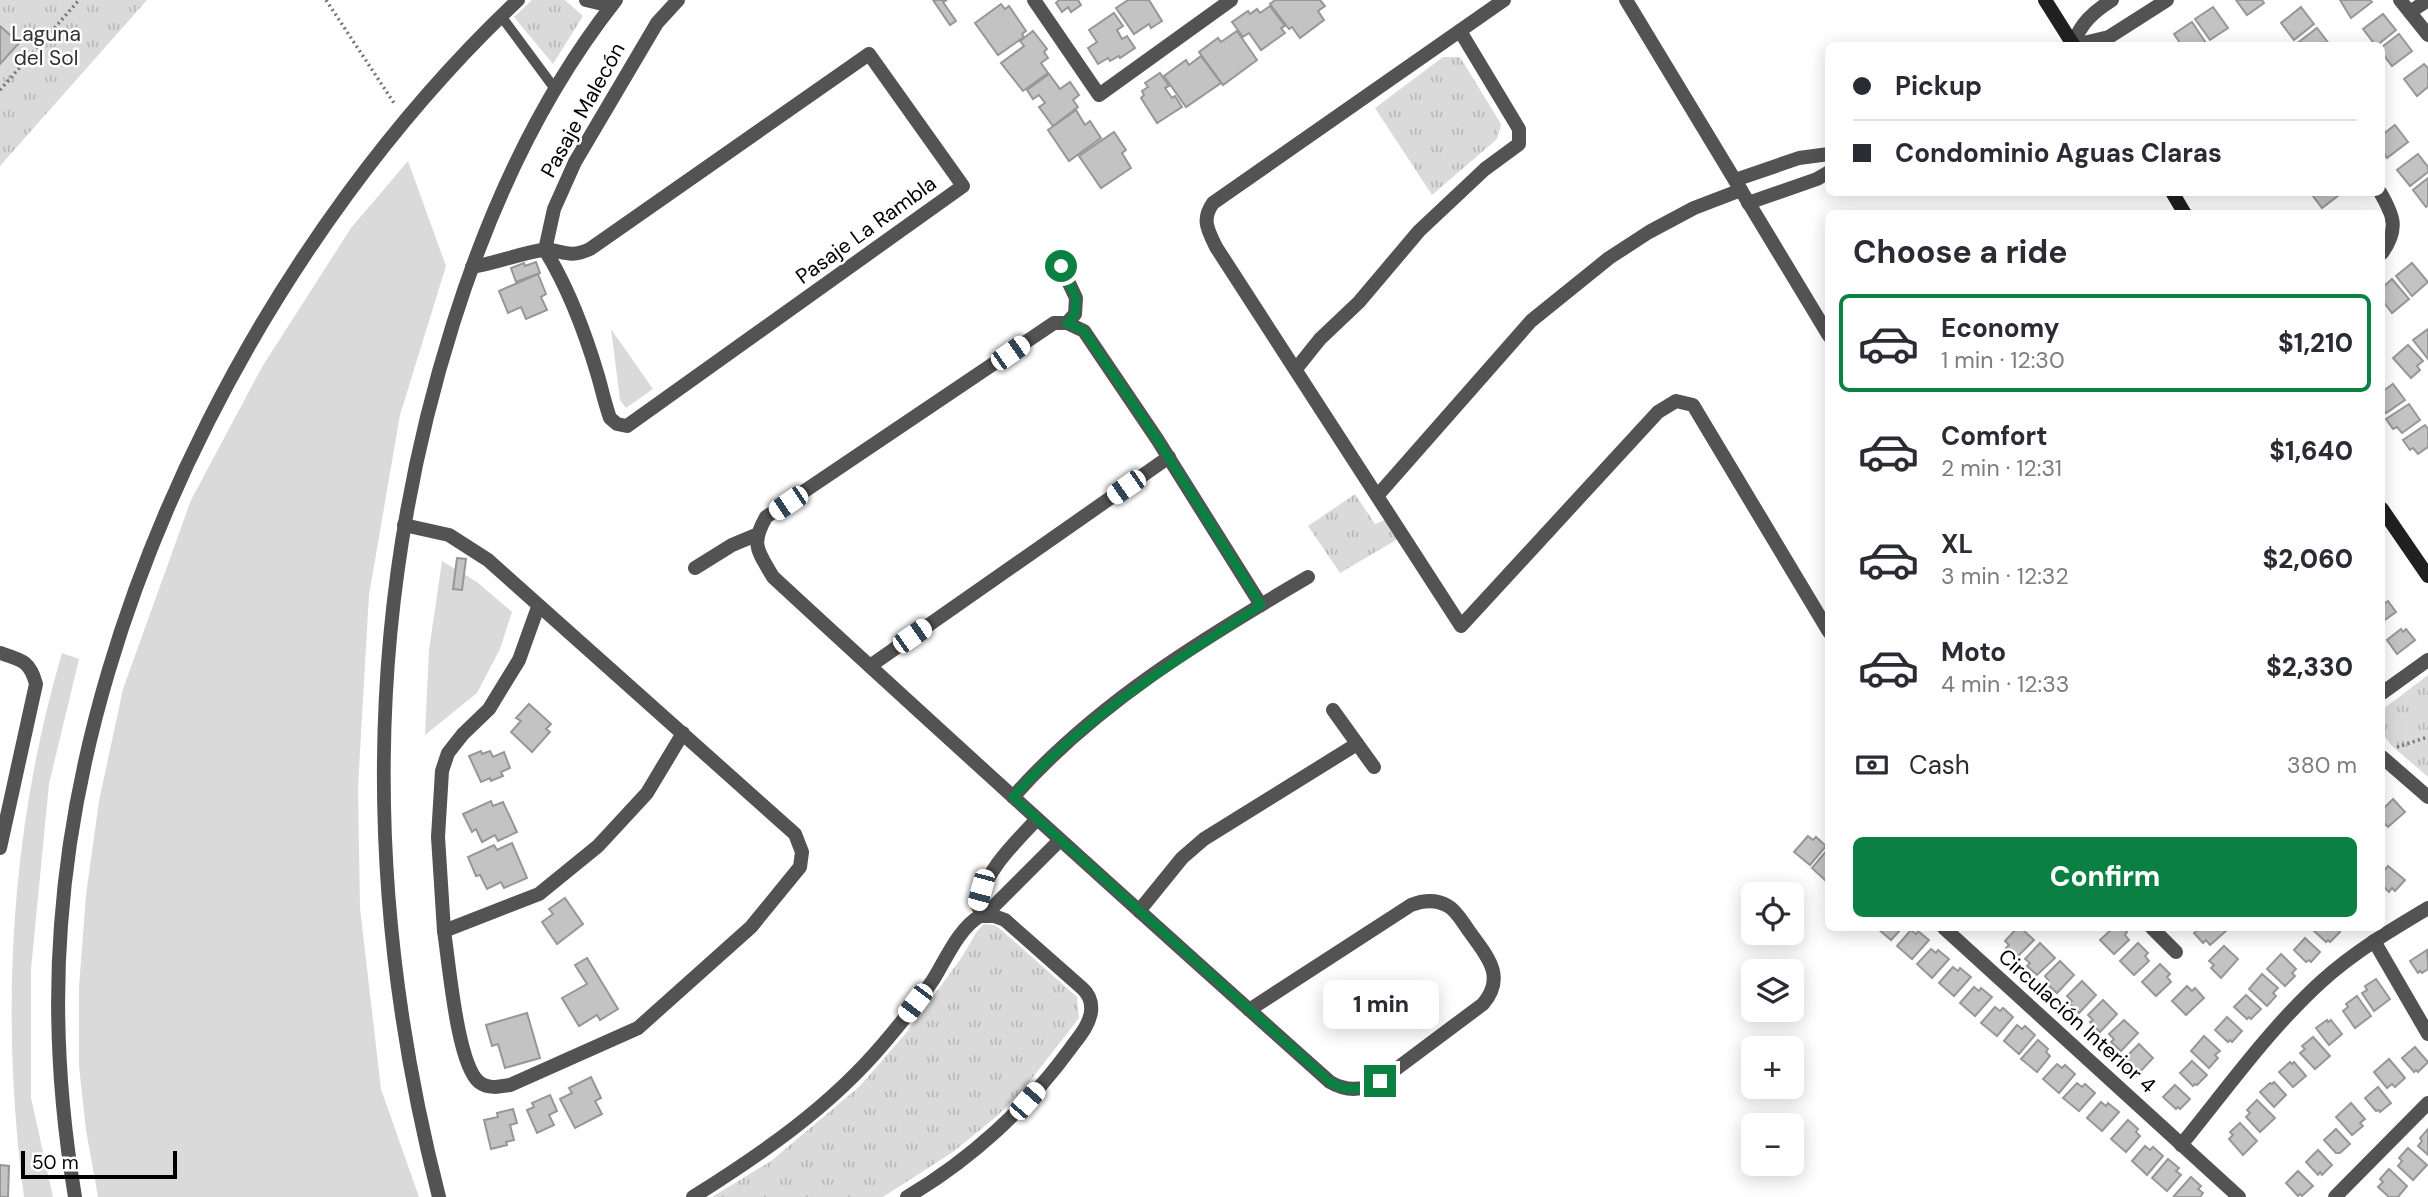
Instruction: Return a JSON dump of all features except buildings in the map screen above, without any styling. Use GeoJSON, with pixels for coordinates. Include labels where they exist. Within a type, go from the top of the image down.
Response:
{"type":"FeatureCollection","features":[{"type":"Feature","properties":{"kind":"main road"},"geometry":{"type":"LineString","coordinates":[[2045,0],[2071,42]]}},
{"type":"Feature","properties":{"kind":"main road"},"geometry":{"type":"LineString","coordinates":[[2385,513],[2428,576]]}},
{"type":"Feature","properties":{"kind":"street"},"geometry":{"type":"LineString","coordinates":[[75,1197],[63,1111],[58,1015],[60,936],[66,875],[73,825],[96,719],[136,587],[160,525],[205,428],[290,279],[396,133],[434,88],[518,0]]}},
{"type":"Feature","properties":{"kind":"street"},"geometry":{"type":"LineString","coordinates":[[439,1197],[401,1022],[391,941],[386,881],[383,754],[391,627],[404,525],[425,422],[444,352],[472,267],[509,178],[555,89],[613,3],[586,0]]}},
{"type":"Feature","properties":{"kind":"street","name":"Pasaje Malecón"},"geometry":{"type":"LineString","coordinates":[[545,250],[554,209],[575,162],[657,23],[678,0]]}},
{"type":"Feature","properties":{"kind":"street"},"geometry":{"type":"LineString","coordinates":[[1034,0],[1099,95],[1231,0]]}},
{"type":"Feature","properties":{"kind":"street"},"geometry":{"type":"LineString","coordinates":[[1504,0],[1213,203],[1206,213],[1207,229],[1216,247],[1461,626],[1658,412],[1676,401],[1693,405],[1825,625]]}},
{"type":"Feature","properties":{"kind":"street"},"geometry":{"type":"LineString","coordinates":[[1626,0],[1825,329]]}},
{"type":"Feature","properties":{"kind":"street"},"geometry":{"type":"LineString","coordinates":[[2074,42],[2083,23],[2112,0]]}},
{"type":"Feature","properties":{"kind":"street"},"geometry":{"type":"LineString","coordinates":[[2092,42],[2109,37],[2167,0]]}},
{"type":"Feature","properties":{"kind":"street"},"geometry":{"type":"LineString","coordinates":[[2400,0],[2428,35]]}},
{"type":"Feature","properties":{"kind":"street"},"geometry":{"type":"LineString","coordinates":[[2410,12],[2428,0]]}},
{"type":"Feature","properties":{"kind":"street"},"geometry":{"type":"LineString","coordinates":[[1296,369],[1320,339],[1359,302],[1419,231],[1485,169],[1519,144],[1519,129],[1460,30]]}},
{"type":"Feature","properties":{"kind":"street","name":"Pasaje La Rambla"},"geometry":{"type":"LineString","coordinates":[[869,54],[963,186],[632,424],[617,424],[608,413],[575,308],[561,275],[545,250],[577,255],[590,249],[869,54]]}},
{"type":"Feature","properties":{"kind":"street"},"geometry":{"type":"LineString","coordinates":[[1378,495],[1531,321],[1609,258],[1649,232],[1694,208],[1741,191],[1799,158],[1825,155]]}},
{"type":"Feature","properties":{"kind":"street"},"geometry":{"type":"LineString","coordinates":[[1741,191],[1817,179],[1825,174]]}},
{"type":"Feature","properties":{"kind":"street"},"geometry":{"type":"LineString","coordinates":[[2382,196],[2394,224],[2390,242],[2385,249]]}},
{"type":"Feature","properties":{"kind":"street"},"geometry":{"type":"LineString","coordinates":[[472,267],[545,250]]}},
{"type":"Feature","properties":{"kind":"street"},"geometry":{"type":"LineString","coordinates":[[1061,266],[1076,298],[1075,314],[1067,323]]}},
{"type":"Feature","properties":{"kind":"street"},"geometry":{"type":"LineString","coordinates":[[695,568],[732,545],[756,535],[766,517],[1054,323],[1067,323],[1084,331],[1169,457],[1261,605]]}},
{"type":"Feature","properties":{"kind":"street"},"geometry":{"type":"LineString","coordinates":[[870,666],[1169,457]]}},
{"type":"Feature","properties":{"kind":"street"},"geometry":{"type":"LineString","coordinates":[[404,525],[449,535],[488,560],[795,834],[802,852],[800,867],[751,927],[638,1028],[510,1085],[496,1087],[480,1083],[469,1069],[463,1049],[444,931],[438,837],[442,771],[448,753],[489,709],[519,660],[538,607]]}},
{"type":"Feature","properties":{"kind":"street"},"geometry":{"type":"LineString","coordinates":[[756,535],[760,554],[773,577],[1060,840],[1249,1010],[1330,1082],[1344,1089],[1362,1089],[1380,1081],[1483,1004],[1492,991],[1494,973],[1487,957],[1453,909],[1439,902],[1421,901],[1249,1010]]}},
{"type":"Feature","properties":{"kind":"street"},"geometry":{"type":"LineString","coordinates":[[1013,797],[1042,765],[1135,687],[1308,577]]}},
{"type":"Feature","properties":{"kind":"street"},"geometry":{"type":"LineString","coordinates":[[0,653],[22,659],[32,669],[36,684],[0,848]]}},
{"type":"Feature","properties":{"kind":"street"},"geometry":{"type":"LineString","coordinates":[[2385,691],[2428,660]]}},
{"type":"Feature","properties":{"kind":"street"},"geometry":{"type":"LineString","coordinates":[[1333,710],[1374,768]]}},
{"type":"Feature","properties":{"kind":"street"},"geometry":{"type":"LineString","coordinates":[[444,931],[539,894],[598,846],[647,793],[683,733]]}},
{"type":"Feature","properties":{"kind":"street"},"geometry":{"type":"LineString","coordinates":[[1139,911],[1182,858],[1197,844],[1357,744]]}},
{"type":"Feature","properties":{"kind":"street"},"geometry":{"type":"LineString","coordinates":[[2387,753],[2428,797]]}},
{"type":"Feature","properties":{"kind":"street"},"geometry":{"type":"LineString","coordinates":[[984,916],[977,905],[987,876],[1037,819]]}},
{"type":"Feature","properties":{"kind":"street"},"geometry":{"type":"LineString","coordinates":[[693,1197],[786,1136],[864,1066],[930,983],[969,925],[984,916],[1060,840]]}},
{"type":"Feature","properties":{"kind":"street"},"geometry":{"type":"LineString","coordinates":[[2181,1144],[2277,1029],[2322,982],[2374,941],[2428,908]]}},
{"type":"Feature","properties":{"kind":"street"},"geometry":{"type":"LineString","coordinates":[[907,1197],[966,1157],[1027,1101],[1062,1060],[1084,1030],[1091,1014],[1090,999],[1082,988],[1005,920],[984,916]]}},
{"type":"Feature","properties":{"kind":"street","name":"Circulación Interior 4"},"geometry":{"type":"LineString","coordinates":[[1947,931],[2239,1197]]}},
{"type":"Feature","properties":{"kind":"street"},"geometry":{"type":"LineString","coordinates":[[2155,931],[2176,952]]}},
{"type":"Feature","properties":{"kind":"street"},"geometry":{"type":"LineString","coordinates":[[2374,941],[2428,1034]]}},
{"type":"Feature","properties":{"kind":"street"},"geometry":{"type":"LineString","coordinates":[[2335,1197],[2428,1103]]}},
{"type":"Feature","properties":{"kind":"lane"},"geometry":{"type":"LineString","coordinates":[[501,16],[555,89]]}},
{"type":"Feature","properties":{"kind":"path"},"geometry":{"type":"LineString","coordinates":[[0,90],[79,0]]}},
{"type":"Feature","properties":{"kind":"path"},"geometry":{"type":"LineString","coordinates":[[326,0],[394,103]]}},
{"type":"Feature","properties":{"kind":"path"},"geometry":{"type":"LineString","coordinates":[[2387,753],[2428,737]]}},
{"type":"Feature","properties":{"kind":"green space","name":"Laguna del Sol"},"geometry":{"type":"Polygon","coordinates":[[[0,0],[147,0],[0,166],[0,0]]]}},
{"type":"Feature","properties":{"kind":"green space"},"geometry":{"type":"Polygon","coordinates":[[[532,0],[565,0],[583,16],[553,64],[514,17],[532,0]]]}},
{"type":"Feature","properties":{"kind":"green space"},"geometry":{"type":"Polygon","coordinates":[[[1443,57],[1460,57],[1501,124],[1497,139],[1432,195],[1375,108],[1443,57]]]}},
{"type":"Feature","properties":{"kind":"green space"},"geometry":{"type":"Polygon","coordinates":[[[408,161],[446,266],[400,415],[369,595],[358,787],[360,908],[381,1089],[419,1197],[98,1197],[86,1130],[79,1066],[79,987],[86,895],[99,801],[123,689],[191,500],[262,367],[351,228],[408,161]]]}},
{"type":"Feature","properties":{"kind":"green space"},"geometry":{"type":"Polygon","coordinates":[[[611,329],[653,389],[626,408],[620,400],[611,329]]]}},
{"type":"Feature","properties":{"kind":"green space"},"geometry":{"type":"Polygon","coordinates":[[[1355,494],[1375,524],[1396,515],[1408,533],[1340,573],[1308,526],[1355,494]]]}},
{"type":"Feature","properties":{"kind":"green space"},"geometry":{"type":"Polygon","coordinates":[[[442,561],[477,582],[512,612],[500,649],[477,693],[425,735],[429,650],[442,561]]]}},
{"type":"Feature","properties":{"kind":"green space"},"geometry":{"type":"Polygon","coordinates":[[[62,653],[79,659],[49,784],[31,969],[31,1098],[53,1197],[24,1197],[12,1060],[14,923],[31,787],[44,720],[62,653]]]}},
{"type":"Feature","properties":{"kind":"green space"},"geometry":{"type":"Polygon","coordinates":[[[2428,675],[2428,777],[2385,737],[2385,708],[2428,675]]]}},
{"type":"Feature","properties":{"kind":"green space"},"geometry":{"type":"Polygon","coordinates":[[[984,924],[999,928],[1077,997],[1079,1018],[1023,1090],[997,1116],[953,1152],[883,1197],[712,1197],[771,1161],[860,1086],[906,1033],[984,924]]]}},
{"type":"Feature","properties":{"kind":"route"},"geometry":{"type":"LineString","coordinates":[[1061,266],[1076,298],[1075,314],[1067,323],[1084,331],[1157,439],[1261,605],[1135,687],[1101,713],[1070,738],[1013,797],[1330,1082],[1352,1090],[1362,1089],[1380,1081]]}}]}
